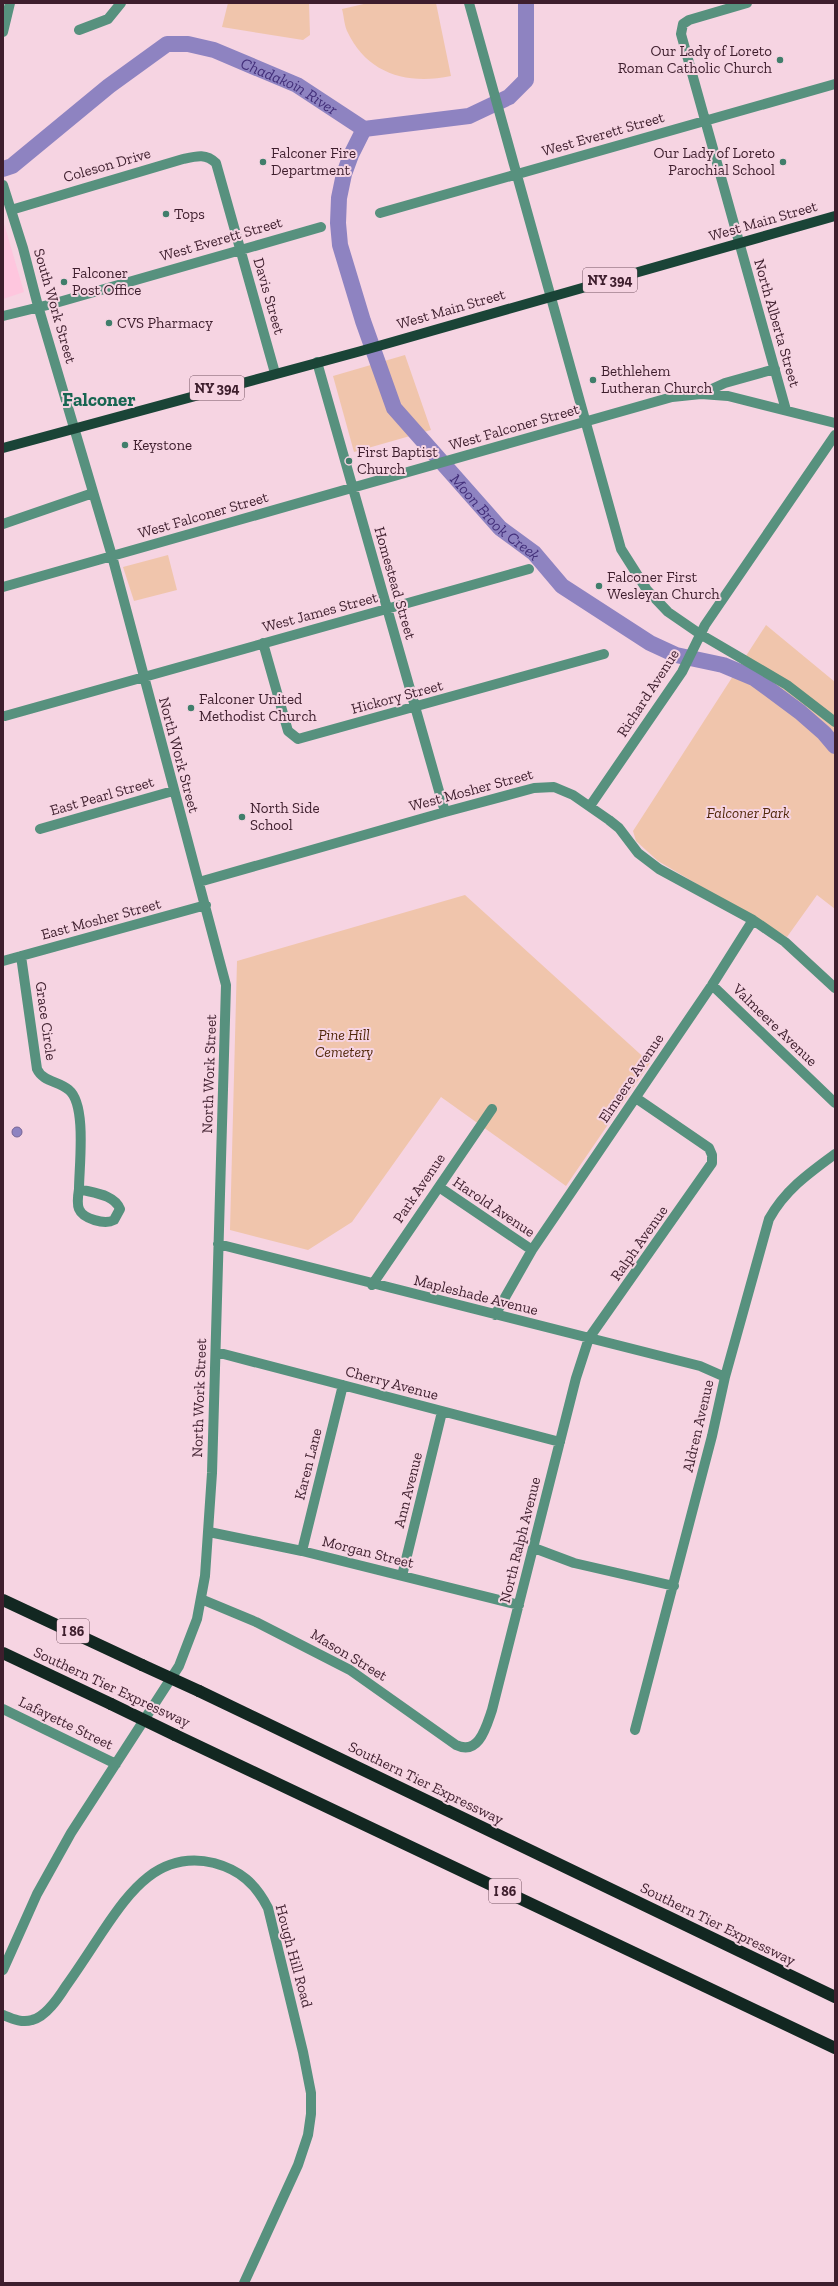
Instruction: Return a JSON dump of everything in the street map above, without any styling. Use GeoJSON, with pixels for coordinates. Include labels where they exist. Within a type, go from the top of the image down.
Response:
{"type":"FeatureCollection","features":[{"type":"Feature","properties":{"kind":"highway","name":"Southern Tier Expressway"},"geometry":{"type":"LineString","coordinates":[[3,1600],[199,1691],[835,1997]]}},
{"type":"Feature","properties":{"kind":"highway","name":"Southern Tier Expressway"},"geometry":{"type":"LineString","coordinates":[[3,1653],[835,2048]]}},
{"type":"Feature","properties":{"kind":"main road","name":"West Main Street"},"geometry":{"type":"LineString","coordinates":[[75,430],[275,372],[361,351],[549,296],[835,216]]}},
{"type":"Feature","properties":{"kind":"main road","name":"NY 394"},"geometry":{"type":"LineString","coordinates":[[3,448],[75,430]]}},
{"type":"Feature","properties":{"kind":"street"},"geometry":{"type":"LineString","coordinates":[[3,32],[10,3]]}},
{"type":"Feature","properties":{"kind":"street"},"geometry":{"type":"LineString","coordinates":[[79,30],[108,19],[122,3]]}},
{"type":"Feature","properties":{"kind":"street"},"geometry":{"type":"LineString","coordinates":[[469,3],[492,82],[549,296],[621,549],[655,600],[668,612],[700,634],[787,685],[835,722]]}},
{"type":"Feature","properties":{"kind":"street","name":"North Alberta Street"},"geometry":{"type":"LineString","coordinates":[[747,3],[689,20],[683,24],[681,34],[786,410]]}},
{"type":"Feature","properties":{"kind":"street","name":"West Everett Street"},"geometry":{"type":"LineString","coordinates":[[380,213],[835,84]]}},
{"type":"Feature","properties":{"kind":"street","name":"Coleson Drive"},"geometry":{"type":"LineString","coordinates":[[11,210],[183,158],[203,155],[212,160]]}},
{"type":"Feature","properties":{"kind":"street","name":"Davis Street"},"geometry":{"type":"LineString","coordinates":[[212,160],[216,163],[275,372]]}},
{"type":"Feature","properties":{"kind":"street","name":"South Work Street"},"geometry":{"type":"LineString","coordinates":[[4,187],[75,430]]}},
{"type":"Feature","properties":{"kind":"street","name":"West Everett Street"},"geometry":{"type":"LineString","coordinates":[[3,316],[38,306],[52,304],[321,227]]}},
{"type":"Feature","properties":{"kind":"street","name":"Homestead Street"},"geometry":{"type":"LineString","coordinates":[[317,362],[414,708],[445,812]]}},
{"type":"Feature","properties":{"kind":"street"},"geometry":{"type":"LineString","coordinates":[[702,394],[725,383],[775,370]]}},
{"type":"Feature","properties":{"kind":"street","name":"West Falconer Street"},"geometry":{"type":"LineString","coordinates":[[3,587],[586,423],[672,397],[702,394],[728,396],[835,423]]}},
{"type":"Feature","properties":{"kind":"street","name":"North Work Street"},"geometry":{"type":"LineString","coordinates":[[3,1970],[37,1894],[71,1833],[143,1724],[179,1666],[197,1619],[201,1599],[209,1532],[216,1352],[226,985],[206,905],[142,677],[112,556],[75,430]]}},
{"type":"Feature","properties":{"kind":"street","name":"Richard Avenue"},"geometry":{"type":"LineString","coordinates":[[590,806],[686,664],[700,634],[835,435]]}},
{"type":"Feature","properties":{"kind":"street"},"geometry":{"type":"LineString","coordinates":[[3,524],[93,493]]}},
{"type":"Feature","properties":{"kind":"street","name":"West James Street"},"geometry":{"type":"LineString","coordinates":[[5,716],[529,569]]}},
{"type":"Feature","properties":{"kind":"street","name":"Hickory Street"},"geometry":{"type":"LineString","coordinates":[[263,643],[288,731],[293,736],[303,738],[604,654]]}},
{"type":"Feature","properties":{"kind":"street","name":"West Mosher Street"},"geometry":{"type":"LineString","coordinates":[[199,882],[445,812],[545,787],[563,790],[590,806],[619,828],[638,853],[659,869],[752,920],[793,948],[835,988]]}},
{"type":"Feature","properties":{"kind":"street","name":"East Pearl Street"},"geometry":{"type":"LineString","coordinates":[[40,829],[173,791]]}},
{"type":"Feature","properties":{"kind":"street","name":"East Mosher Street"},"geometry":{"type":"LineString","coordinates":[[3,961],[206,905]]}},
{"type":"Feature","properties":{"kind":"street","name":"Elmeere Avenue"},"geometry":{"type":"LineString","coordinates":[[532,1250],[712,984],[752,920]]}},
{"type":"Feature","properties":{"kind":"street","name":"Grace Circle"},"geometry":{"type":"LineString","coordinates":[[21,956],[37,1069],[40,1075],[69,1090],[78,1106],[80,1124],[79,1190]]}},
{"type":"Feature","properties":{"kind":"street","name":"Valmeere Avenue"},"geometry":{"type":"LineString","coordinates":[[712,984],[835,1103]]}},
{"type":"Feature","properties":{"kind":"street","name":"Ralph Avenue"},"geometry":{"type":"LineString","coordinates":[[590,1338],[712,1164],[712,1155],[709,1148],[636,1098]]}},
{"type":"Feature","properties":{"kind":"street","name":"Park Avenue"},"geometry":{"type":"LineString","coordinates":[[372,1285],[492,1109]]}},
{"type":"Feature","properties":{"kind":"street","name":"Aldren Avenue"},"geometry":{"type":"LineString","coordinates":[[635,1730],[674,1586],[725,1377],[769,1219],[778,1202],[797,1183],[835,1154]]}},
{"type":"Feature","properties":{"kind":"street","name":"Harold Avenue"},"geometry":{"type":"LineString","coordinates":[[439,1187],[532,1250],[495,1315]]}},
{"type":"Feature","properties":{"kind":"street","name":"Mapleshade Avenue"},"geometry":{"type":"LineString","coordinates":[[218,1244],[372,1285],[700,1366],[725,1377]]}},
{"type":"Feature","properties":{"kind":"street","name":"North Ralph Avenue"},"geometry":{"type":"LineString","coordinates":[[473,1746],[482,1737],[492,1710],[576,1378],[590,1338]]}},
{"type":"Feature","properties":{"kind":"street","name":"Cherry Avenue"},"geometry":{"type":"LineString","coordinates":[[216,1352],[560,1442]]}},
{"type":"Feature","properties":{"kind":"street","name":"Karen Lane"},"geometry":{"type":"LineString","coordinates":[[302,1550],[343,1385]]}},
{"type":"Feature","properties":{"kind":"street","name":"Ann Avenue"},"geometry":{"type":"LineString","coordinates":[[402,1576],[442,1412]]}},
{"type":"Feature","properties":{"kind":"street","name":"Morgan Street"},"geometry":{"type":"LineString","coordinates":[[209,1532],[302,1550],[519,1605]]}},
{"type":"Feature","properties":{"kind":"street"},"geometry":{"type":"LineString","coordinates":[[534,1548],[574,1563],[674,1586]]}},
{"type":"Feature","properties":{"kind":"street","name":"Mason Street"},"geometry":{"type":"LineString","coordinates":[[201,1599],[256,1622],[325,1656],[368,1682],[456,1745],[462,1748],[473,1746]]}},
{"type":"Feature","properties":{"kind":"street","name":"Lafayette Street"},"geometry":{"type":"LineString","coordinates":[[3,1709],[116,1764]]}},
{"type":"Feature","properties":{"kind":"street","name":"Hough Hill Road"},"geometry":{"type":"LineString","coordinates":[[3,2015],[23,2022],[34,2020],[48,2009],[61,1994],[123,1901],[140,1882],[155,1871],[178,1863],[208,1862],[237,1871],[250,1880],[260,1892],[268,1908],[303,2052],[310,2093],[311,2114],[308,2134],[298,2165],[244,2283]]}},
{"type":"Feature","properties":{"kind":"shaded area"},"geometry":{"type":"Polygon","coordinates":[[[3,220],[24,292],[3,299],[3,220]]]}},
{"type":"Feature","properties":{"kind":"shaded area"},"geometry":{"type":"Polygon","coordinates":[[[15,1127],[19,1127],[22,1132],[19,1137],[15,1137],[12,1134],[12,1130],[15,1127]]]}},
{"type":"Feature","properties":{"kind":"green space"},"geometry":{"type":"Polygon","coordinates":[[[228,3],[309,3],[310,35],[303,40],[222,27],[228,3]]]}},
{"type":"Feature","properties":{"kind":"green space"},"geometry":{"type":"Polygon","coordinates":[[[368,3],[436,3],[451,76],[419,79],[390,73],[377,67],[355,46],[345,26],[342,9],[368,3]]]}},
{"type":"Feature","properties":{"kind":"green space"},"geometry":{"type":"Polygon","coordinates":[[[405,355],[431,430],[354,452],[333,376],[405,355]]]}},
{"type":"Feature","properties":{"kind":"green space"},"geometry":{"type":"Polygon","coordinates":[[[168,555],[177,590],[134,601],[123,567],[168,555]]]}},
{"type":"Feature","properties":{"kind":"green space","name":"Falconer Park"},"geometry":{"type":"Polygon","coordinates":[[[766,625],[835,682],[835,909],[817,895],[787,937],[658,861],[636,841],[633,831],[766,625]]]}},
{"type":"Feature","properties":{"kind":"green space","name":"Pine Hill Cemetery"},"geometry":{"type":"Polygon","coordinates":[[[465,895],[650,1063],[566,1186],[441,1097],[352,1222],[308,1250],[230,1230],[237,961],[465,895]]]}},
{"type":"Feature","properties":{"kind":"waterway","name":"Chadakoin River"},"geometry":{"type":"LineString","coordinates":[[3,169],[12,166],[109,86],[167,44],[188,44],[214,50],[297,85],[364,129],[469,116],[509,97],[526,80],[526,3]]}},
{"type":"Feature","properties":{"kind":"waterway","name":"Moon Brook Creek"},"geometry":{"type":"LineString","coordinates":[[364,129],[351,155],[344,174],[339,198],[338,223],[340,245],[363,321],[394,408],[500,528],[534,553],[562,586],[650,643],[676,655],[723,665],[754,678],[800,712],[824,733],[835,746]]}},
{"type":"Feature","properties":{"kind":"place","name":"Our Lady of Loreto Roman Catholic Church"},"geometry":{"type":"Point","coordinates":[780,60]}},
{"type":"Feature","properties":{"kind":"place","name":"Falconer Fire Department"},"geometry":{"type":"Point","coordinates":[263,162]}},
{"type":"Feature","properties":{"kind":"place","name":"Our Lady of Loreto Parochial School"},"geometry":{"type":"Point","coordinates":[783,162]}},
{"type":"Feature","properties":{"kind":"place","name":"Tops"},"geometry":{"type":"Point","coordinates":[166,214]}},
{"type":"Feature","properties":{"kind":"place","name":"Falconer Post Office"},"geometry":{"type":"Point","coordinates":[64,282]}},
{"type":"Feature","properties":{"kind":"place","name":"CVS Pharmacy"},"geometry":{"type":"Point","coordinates":[109,323]}},
{"type":"Feature","properties":{"kind":"place","name":"Bethlehem Lutheran Church"},"geometry":{"type":"Point","coordinates":[593,380]}},
{"type":"Feature","properties":{"kind":"place","name":"Keystone"},"geometry":{"type":"Point","coordinates":[125,445]}},
{"type":"Feature","properties":{"kind":"place","name":"First Baptist Church"},"geometry":{"type":"Point","coordinates":[349,461]}},
{"type":"Feature","properties":{"kind":"place","name":"Falconer First Wesleyan Church"},"geometry":{"type":"Point","coordinates":[599,586]}},
{"type":"Feature","properties":{"kind":"place","name":"Falconer United Methodist Church"},"geometry":{"type":"Point","coordinates":[191,708]}},
{"type":"Feature","properties":{"kind":"place","name":"North Side School"},"geometry":{"type":"Point","coordinates":[242,817]}},
{"type":"Feature","properties":{"kind":"district","name":"Falconer"},"geometry":{"type":"Point","coordinates":[99,399]}}]}
